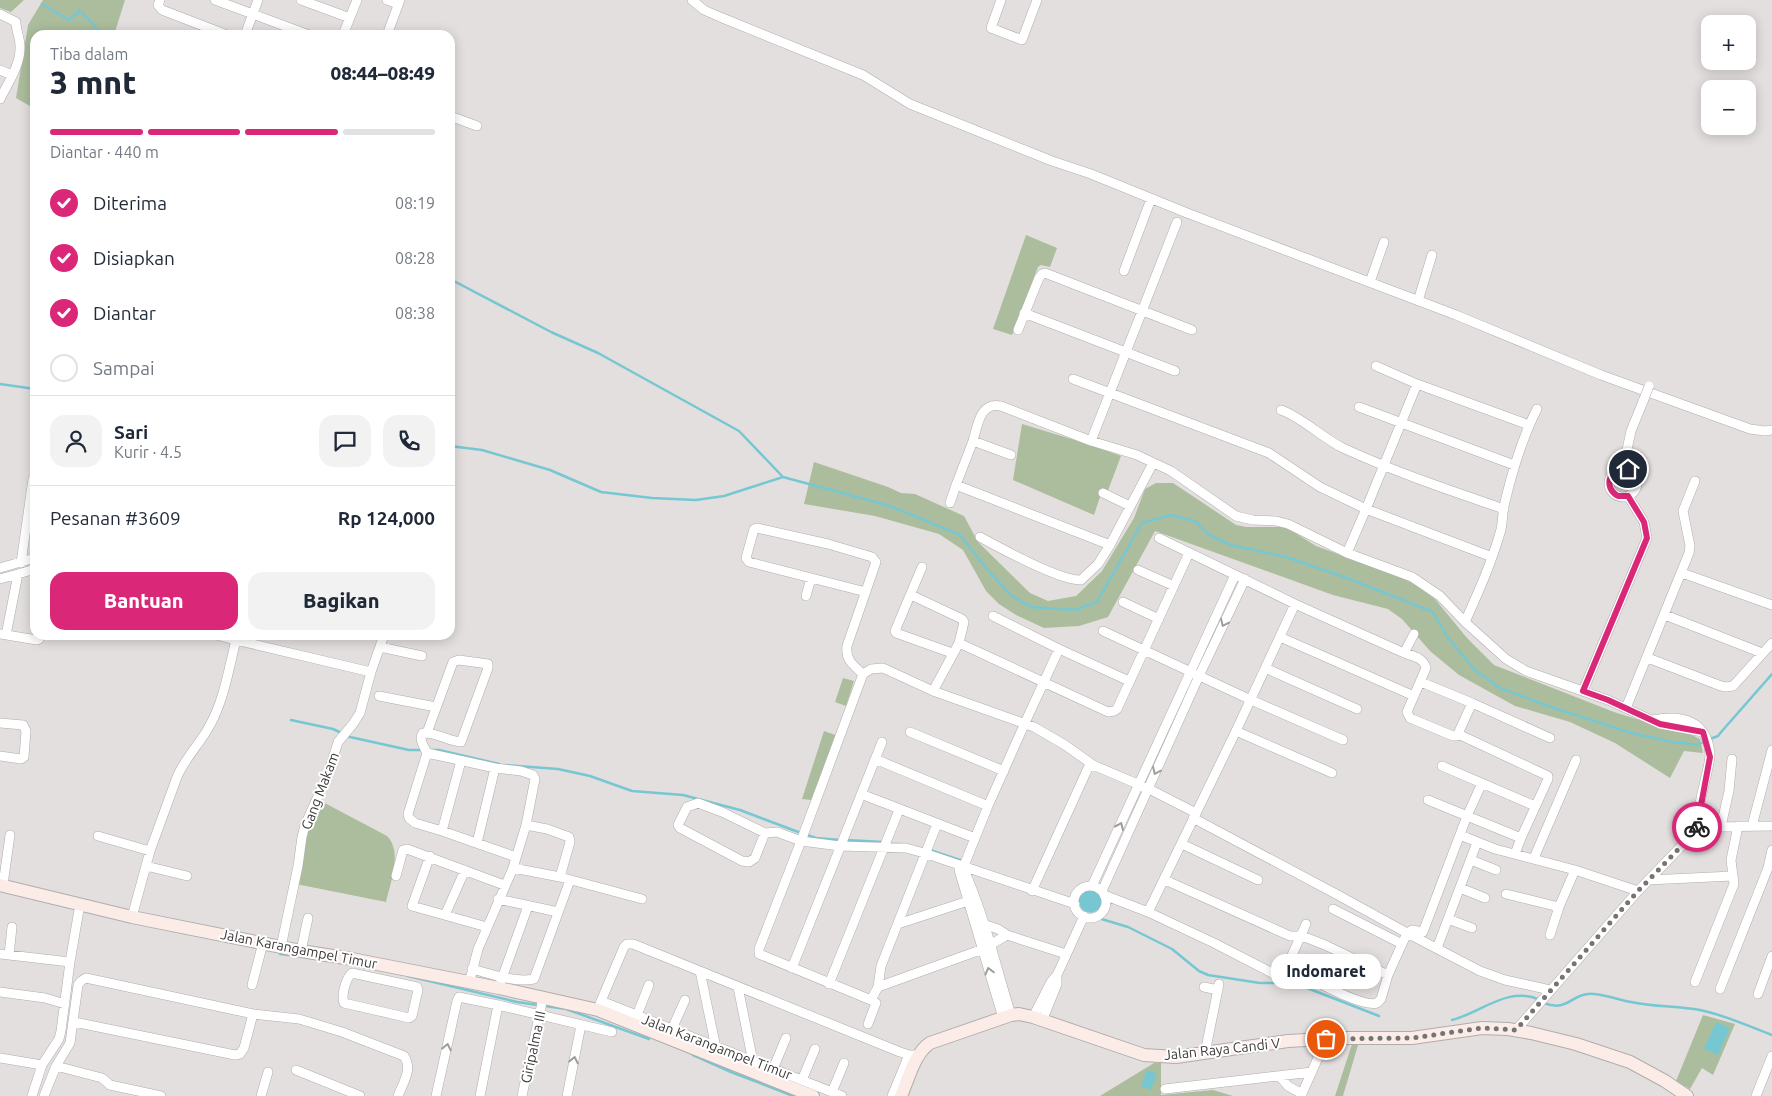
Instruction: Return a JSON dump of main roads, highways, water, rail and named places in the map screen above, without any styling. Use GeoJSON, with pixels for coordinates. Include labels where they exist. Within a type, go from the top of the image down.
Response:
{"type":"FeatureCollection","features":[{"type":"Feature","properties":{"kind":"water"},"geometry":{"type":"Polygon","coordinates":[[[1086,890],[1094,890],[1102,898],[1099,909],[1095,912],[1086,912],[1079,904],[1079,898],[1086,890]]]}},
{"type":"Feature","properties":{"kind":"water"},"geometry":{"type":"Polygon","coordinates":[[[1716,1022],[1730,1028],[1718,1055],[1704,1049],[1716,1022]]]}},
{"type":"Feature","properties":{"kind":"water"},"geometry":{"type":"Polygon","coordinates":[[[1147,1070],[1157,1074],[1151,1090],[1141,1086],[1147,1070]]]}},
{"type":"Feature","properties":{"kind":"waterway"},"geometry":{"type":"LineString","coordinates":[[42,4],[69,20],[80,10],[98,30]]}},
{"type":"Feature","properties":{"kind":"waterway"},"geometry":{"type":"LineString","coordinates":[[455,282],[551,332],[598,353],[739,431],[783,477],[890,506],[960,535],[986,568],[1012,596],[1031,607],[1075,610],[1097,602],[1142,523],[1170,515],[1195,521],[1209,535],[1231,545],[1286,557],[1347,578],[1433,612],[1448,638],[1475,670],[1500,688],[1631,733],[1672,742],[1698,745],[1705,741]]}},
{"type":"Feature","properties":{"kind":"waterway"},"geometry":{"type":"LineString","coordinates":[[0,384],[30,388]]}},
{"type":"Feature","properties":{"kind":"waterway"},"geometry":{"type":"LineString","coordinates":[[455,447],[482,450],[550,470],[601,492],[652,498],[696,500],[724,496],[783,477]]}},
{"type":"Feature","properties":{"kind":"waterway"},"geometry":{"type":"LineString","coordinates":[[1710,739],[1718,736],[1772,674]]}},
{"type":"Feature","properties":{"kind":"waterway"},"geometry":{"type":"LineString","coordinates":[[291,720],[333,729],[350,737],[409,750],[423,750]]}},
{"type":"Feature","properties":{"kind":"waterway"},"geometry":{"type":"LineString","coordinates":[[429,750],[439,750],[499,764]]}},
{"type":"Feature","properties":{"kind":"waterway"},"geometry":{"type":"LineString","coordinates":[[504,765],[558,769],[590,776],[632,791],[683,795],[740,810],[801,833]]}},
{"type":"Feature","properties":{"kind":"waterway"},"geometry":{"type":"LineString","coordinates":[[807,835],[816,838],[841,840]]}},
{"type":"Feature","properties":{"kind":"waterway"},"geometry":{"type":"LineString","coordinates":[[846,840],[883,842]]}},
{"type":"Feature","properties":{"kind":"waterway"},"geometry":{"type":"LineString","coordinates":[[930,850],[963,861]]}},
{"type":"Feature","properties":{"kind":"waterway"},"geometry":{"type":"LineString","coordinates":[[1098,918],[1128,927],[1172,949],[1199,971],[1208,975],[1260,983],[1286,983],[1302,986],[1379,1016]]}},
{"type":"Feature","properties":{"kind":"waterway"},"geometry":{"type":"LineString","coordinates":[[280,954],[298,956]]}},
{"type":"Feature","properties":{"kind":"waterway"},"geometry":{"type":"LineString","coordinates":[[408,976],[517,1002],[566,1009],[649,1039]]}},
{"type":"Feature","properties":{"kind":"waterway"},"geometry":{"type":"LineString","coordinates":[[1544,1003],[1559,1006],[1580,996],[1594,994],[1640,1004],[1709,1012],[1772,1035]]}},
{"type":"Feature","properties":{"kind":"waterway"},"geometry":{"type":"LineString","coordinates":[[1452,1020],[1506,998],[1528,996],[1540,1000]]}},
{"type":"Feature","properties":{"kind":"waterway"},"geometry":{"type":"LineString","coordinates":[[693,1055],[793,1096]]}},
{"type":"Feature","properties":{"kind":"place","name":"Indomaret"},"geometry":{"type":"Point","coordinates":[1326,1039]}}]}
